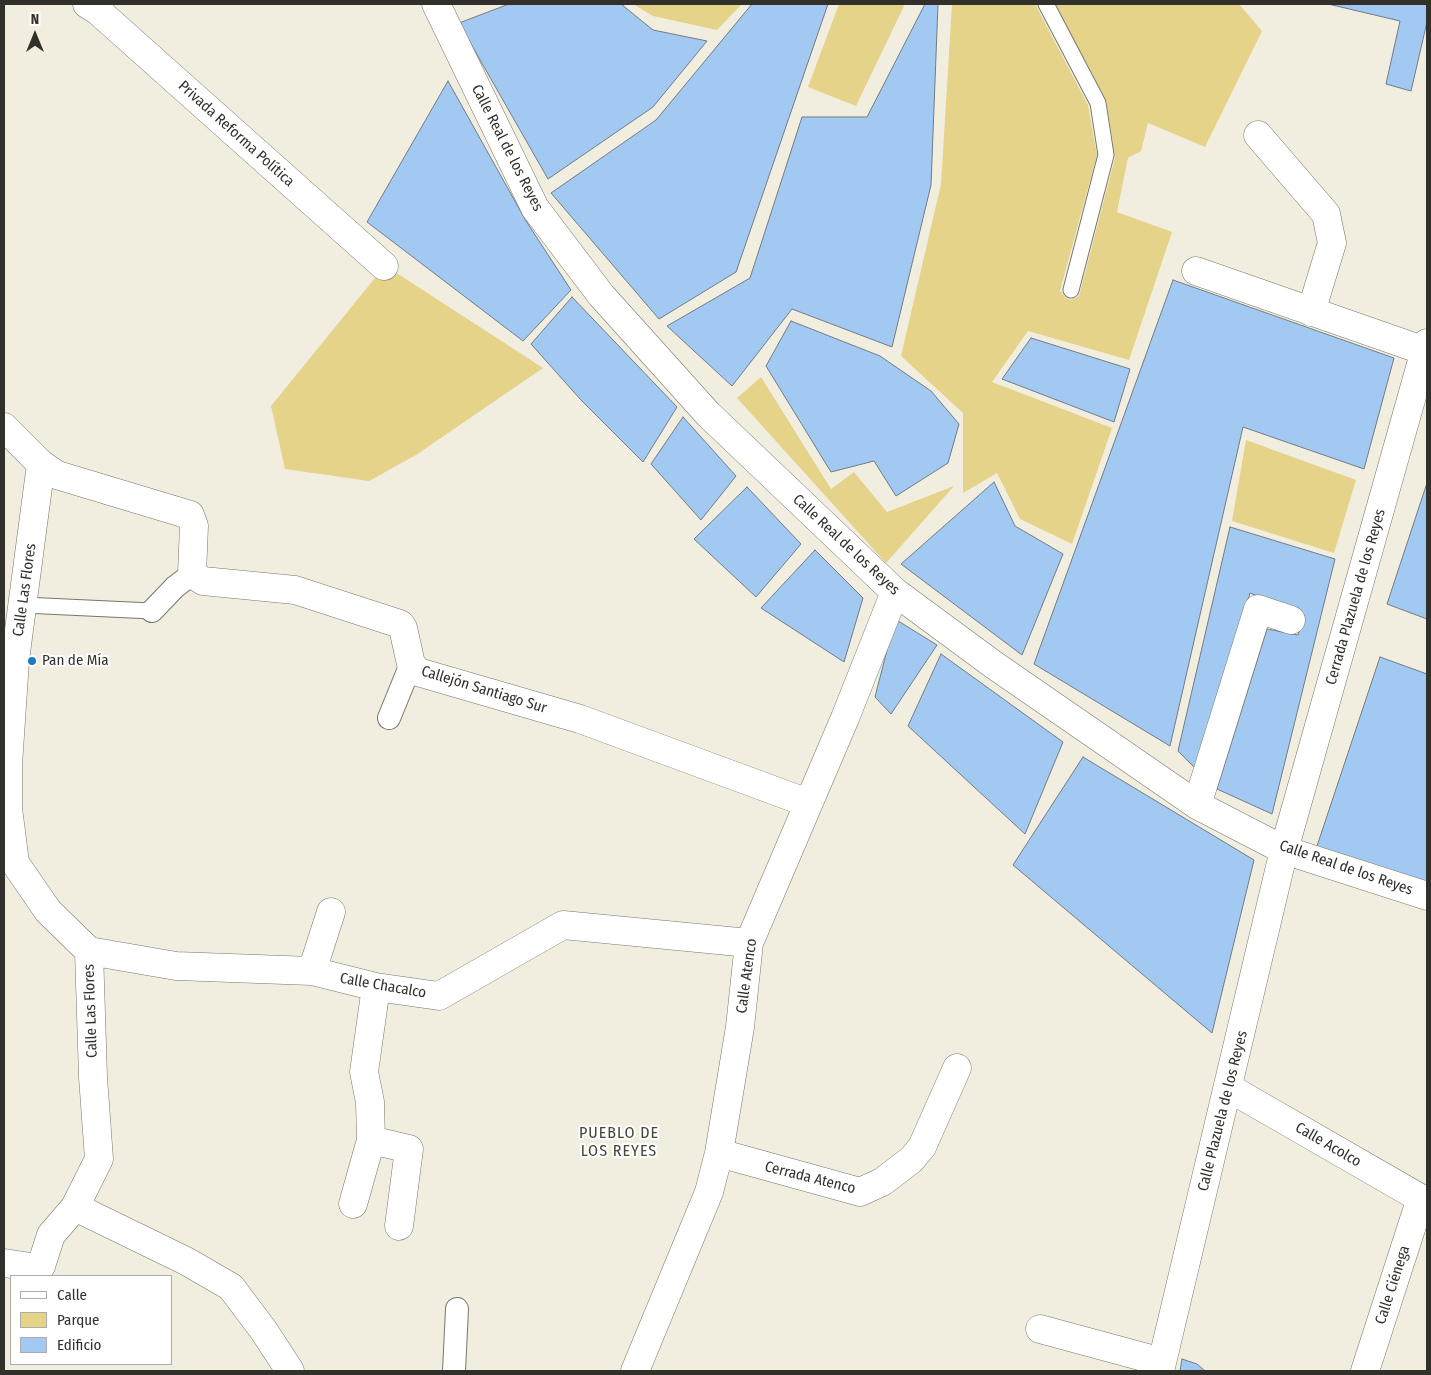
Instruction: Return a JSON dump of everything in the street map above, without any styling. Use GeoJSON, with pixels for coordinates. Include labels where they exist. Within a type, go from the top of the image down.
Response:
{"type":"FeatureCollection","features":[{"type":"Feature","properties":{"kind":"street","name":"Privada Reforma Política"},"geometry":{"type":"LineString","coordinates":[[87,4],[105,17],[384,266]]}},
{"type":"Feature","properties":{"kind":"street","name":"Calle Real de los Reyes"},"geometry":{"type":"LineString","coordinates":[[438,4],[535,208],[601,295],[708,414],[895,592],[994,665],[1198,805],[1284,850],[1427,896]]}},
{"type":"Feature","properties":{"kind":"street"},"geometry":{"type":"LineString","coordinates":[[1258,135],[1326,214],[1332,243],[1311,312]]}},
{"type":"Feature","properties":{"kind":"street"},"geometry":{"type":"LineString","coordinates":[[1196,271],[1311,312],[1426,347]]}},
{"type":"Feature","properties":{"kind":"street","name":"Cerrada Plazuela de los Reyes"},"geometry":{"type":"LineString","coordinates":[[1284,850],[1426,347]]}},
{"type":"Feature","properties":{"kind":"street"},"geometry":{"type":"LineString","coordinates":[[4,427],[41,464],[57,475],[190,515],[194,526],[192,574],[175,587],[152,611]]}},
{"type":"Feature","properties":{"kind":"street","name":"Calle Las Flores"},"geometry":{"type":"LineString","coordinates":[[4,1263],[36,1268],[41,1266],[51,1235],[75,1206],[99,1159],[93,1077],[90,951],[48,912],[15,863],[6,808],[15,660],[41,464]]}},
{"type":"Feature","properties":{"kind":"street","name":"Callejón Santiago Sur"},"geometry":{"type":"LineString","coordinates":[[192,574],[203,581],[295,590],[400,624],[403,628],[411,664],[418,672],[580,719],[808,803]]}},
{"type":"Feature","properties":{"kind":"street","name":"Calle Atenco"},"geometry":{"type":"LineString","coordinates":[[635,1371],[708,1192],[719,1153],[740,1027],[749,943],[895,592]]}},
{"type":"Feature","properties":{"kind":"street"},"geometry":{"type":"LineString","coordinates":[[1198,805],[1258,609],[1291,620]]}},
{"type":"Feature","properties":{"kind":"street"},"geometry":{"type":"LineString","coordinates":[[389,718],[411,664]]}},
{"type":"Feature","properties":{"kind":"street","name":"Calle Plazuela de los Reyes"},"geometry":{"type":"LineString","coordinates":[[1161,1367],[1229,1088],[1284,850]]}},
{"type":"Feature","properties":{"kind":"street"},"geometry":{"type":"LineString","coordinates":[[312,971],[331,912]]}},
{"type":"Feature","properties":{"kind":"street","name":"Calle Chacalco"},"geometry":{"type":"LineString","coordinates":[[90,951],[176,966],[312,971],[376,987],[439,996],[563,925],[749,943]]}},
{"type":"Feature","properties":{"kind":"street"},"geometry":{"type":"LineString","coordinates":[[353,1204],[371,1140],[370,1102],[364,1072],[376,987]]}},
{"type":"Feature","properties":{"kind":"street","name":"Cerrada Atenco"},"geometry":{"type":"LineString","coordinates":[[719,1153],[860,1192],[882,1182],[911,1160],[922,1147],[957,1068]]}},
{"type":"Feature","properties":{"kind":"street","name":"Calle Acolco"},"geometry":{"type":"LineString","coordinates":[[1229,1088],[1424,1200]]}},
{"type":"Feature","properties":{"kind":"street"},"geometry":{"type":"LineString","coordinates":[[371,1140],[409,1149],[399,1226]]}},
{"type":"Feature","properties":{"kind":"street","name":"Calle Ciénega"},"geometry":{"type":"LineString","coordinates":[[1365,1371],[1424,1200]]}},
{"type":"Feature","properties":{"kind":"street"},"geometry":{"type":"LineString","coordinates":[[75,1206],[186,1260],[231,1288],[264,1331],[290,1371]]}},
{"type":"Feature","properties":{"kind":"street"},"geometry":{"type":"LineString","coordinates":[[454,1371],[457,1309]]}},
{"type":"Feature","properties":{"kind":"street"},"geometry":{"type":"LineString","coordinates":[[1040,1329],[1161,1367]]}},
{"type":"Feature","properties":{"kind":"lane"},"geometry":{"type":"LineString","coordinates":[[1046,4],[1098,103],[1106,155],[1071,290]]}},
{"type":"Feature","properties":{"kind":"lane"},"geometry":{"type":"LineString","coordinates":[[23,605],[152,611]]}},
{"type":"Feature","properties":{"kind":"green space"},"geometry":{"type":"Polygon","coordinates":[[[633,4],[742,4],[717,30],[653,16],[633,4]]]}},
{"type":"Feature","properties":{"kind":"green space"},"geometry":{"type":"Polygon","coordinates":[[[839,4],[905,4],[856,106],[808,87],[839,4]]]}},
{"type":"Feature","properties":{"kind":"green space"},"geometry":{"type":"Polygon","coordinates":[[[952,4],[1035,4],[1088,105],[1097,155],[1060,291],[1066,298],[1071,300],[1079,296],[1115,158],[1106,100],[1055,4],[1239,4],[1262,31],[1205,147],[1148,123],[1141,151],[1128,158],[1117,212],[1172,232],[1129,360],[1028,331],[992,382],[1112,428],[1072,544],[1020,519],[997,473],[963,493],[963,413],[901,356],[941,184],[952,4]]]}},
{"type":"Feature","properties":{"kind":"green space"},"geometry":{"type":"Polygon","coordinates":[[[392,270],[543,368],[416,455],[369,481],[285,469],[271,406],[379,273],[392,270]]]}},
{"type":"Feature","properties":{"kind":"green space"},"geometry":{"type":"Polygon","coordinates":[[[761,377],[831,489],[854,472],[887,512],[954,486],[886,563],[737,398],[761,377]]]}},
{"type":"Feature","properties":{"kind":"green space"},"geometry":{"type":"Polygon","coordinates":[[[1246,440],[1356,480],[1334,553],[1232,521],[1246,440]]]}},
{"type":"Feature","properties":{"kind":"building"},"geometry":{"type":"Polygon","coordinates":[[[509,4],[621,4],[653,30],[707,41],[653,107],[548,179],[459,23],[509,4]]]}},
{"type":"Feature","properties":{"kind":"building"},"geometry":{"type":"Polygon","coordinates":[[[752,4],[828,4],[736,272],[659,319],[551,193],[656,120],[752,4]]]}},
{"type":"Feature","properties":{"kind":"building"},"geometry":{"type":"Polygon","coordinates":[[[925,4],[938,4],[931,185],[892,347],[792,309],[732,386],[667,326],[750,278],[802,117],[867,117],[925,4]]]}},
{"type":"Feature","properties":{"kind":"building"},"geometry":{"type":"Polygon","coordinates":[[[1328,4],[1427,4],[1427,22],[1411,91],[1386,84],[1400,21],[1328,4]]]}},
{"type":"Feature","properties":{"kind":"building"},"geometry":{"type":"Polygon","coordinates":[[[448,81],[526,221],[571,290],[523,341],[367,222],[448,81]]]}},
{"type":"Feature","properties":{"kind":"building"},"geometry":{"type":"Polygon","coordinates":[[[1173,280],[1394,358],[1364,469],[1243,427],[1170,746],[1034,664],[1173,280]]]}},
{"type":"Feature","properties":{"kind":"building"},"geometry":{"type":"Polygon","coordinates":[[[572,297],[677,407],[643,462],[581,400],[531,344],[572,297]]]}},
{"type":"Feature","properties":{"kind":"building"},"geometry":{"type":"Polygon","coordinates":[[[791,321],[880,356],[931,391],[959,424],[948,463],[896,496],[874,461],[831,472],[766,366],[791,321]]]}},
{"type":"Feature","properties":{"kind":"building"},"geometry":{"type":"Polygon","coordinates":[[[1031,338],[1130,369],[1114,422],[1002,379],[1031,338]]]}},
{"type":"Feature","properties":{"kind":"building"},"geometry":{"type":"Polygon","coordinates":[[[683,417],[736,476],[701,520],[651,464],[683,417]]]}},
{"type":"Feature","properties":{"kind":"building"},"geometry":{"type":"Polygon","coordinates":[[[994,482],[1015,526],[1063,554],[1022,655],[901,564],[994,482]]]}},
{"type":"Feature","properties":{"kind":"building"},"geometry":{"type":"Polygon","coordinates":[[[1427,483],[1427,619],[1387,604],[1427,483]]]}},
{"type":"Feature","properties":{"kind":"building"},"geometry":{"type":"Polygon","coordinates":[[[747,487],[801,544],[756,597],[694,539],[747,487]]]}},
{"type":"Feature","properties":{"kind":"building"},"geometry":{"type":"Polygon","coordinates":[[[1230,527],[1335,559],[1272,814],[1217,789],[1267,629],[1298,635],[1304,615],[1250,593],[1196,769],[1178,751],[1230,527]]]}},
{"type":"Feature","properties":{"kind":"building"},"geometry":{"type":"Polygon","coordinates":[[[815,550],[863,598],[844,662],[761,608],[815,550]]]}},
{"type":"Feature","properties":{"kind":"building"},"geometry":{"type":"Polygon","coordinates":[[[895,619],[937,645],[891,714],[875,697],[895,619]]]}},
{"type":"Feature","properties":{"kind":"building"},"geometry":{"type":"Polygon","coordinates":[[[941,654],[1063,742],[1025,834],[908,726],[941,654]]]}},
{"type":"Feature","properties":{"kind":"building"},"geometry":{"type":"Polygon","coordinates":[[[1380,657],[1427,674],[1427,884],[1316,849],[1380,657]]]}},
{"type":"Feature","properties":{"kind":"building"},"geometry":{"type":"Polygon","coordinates":[[[1083,757],[1254,860],[1212,1033],[1013,865],[1083,757]]]}},
{"type":"Feature","properties":{"kind":"building"},"geometry":{"type":"Polygon","coordinates":[[[1182,1359],[1197,1364],[1205,1371],[1180,1371],[1182,1359]]]}},
{"type":"Feature","properties":{"kind":"place","name":"Pan de Mía"},"geometry":{"type":"Point","coordinates":[32,661]}},
{"type":"Feature","properties":{"kind":"district","name":"PUEBLO DE LOS REYES"},"geometry":{"type":"Point","coordinates":[619,1143]}}]}
